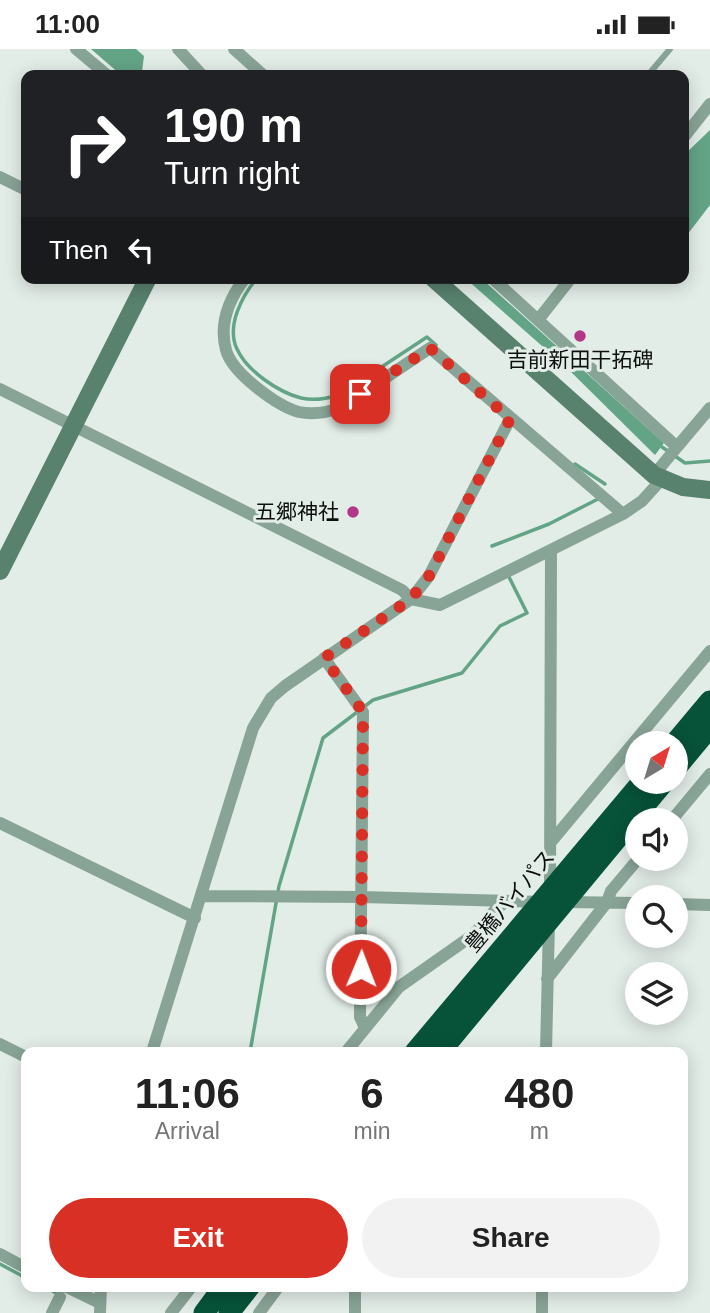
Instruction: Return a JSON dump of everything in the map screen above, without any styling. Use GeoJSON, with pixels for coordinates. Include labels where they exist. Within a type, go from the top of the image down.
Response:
{"type":"FeatureCollection","features":[{"type":"Feature","properties":{"kind":"highway"},"geometry":{"type":"LineString","coordinates":[[685,731],[710,701]]}},
{"type":"Feature","properties":{"kind":"highway"},"geometry":{"type":"LineString","coordinates":[[688,754],[710,727]]}},
{"type":"Feature","properties":{"kind":"highway","name":"豊橋バイパス"},"geometry":{"type":"LineString","coordinates":[[571,880],[633,795]]}},
{"type":"Feature","properties":{"kind":"highway","name":"豊橋バイパス"},"geometry":{"type":"LineString","coordinates":[[420,1047],[652,795]]}},
{"type":"Feature","properties":{"kind":"highway","name":"豊橋バイパス"},"geometry":{"type":"LineString","coordinates":[[444,1047],[531,927]]}},
{"type":"Feature","properties":{"kind":"highway"},"geometry":{"type":"LineString","coordinates":[[204,1313],[220,1292]]}},
{"type":"Feature","properties":{"kind":"highway"},"geometry":{"type":"LineString","coordinates":[[229,1313],[245,1292]]}},
{"type":"Feature","properties":{"kind":"street"},"geometry":{"type":"LineString","coordinates":[[76,49],[101,70]]}},
{"type":"Feature","properties":{"kind":"street"},"geometry":{"type":"LineString","coordinates":[[178,49],[197,70]]}},
{"type":"Feature","properties":{"kind":"street"},"geometry":{"type":"LineString","coordinates":[[234,49],[257,70]]}},
{"type":"Feature","properties":{"kind":"street"},"geometry":{"type":"LineString","coordinates":[[689,131],[710,104]]}},
{"type":"Feature","properties":{"kind":"street"},"geometry":{"type":"LineString","coordinates":[[0,177],[21,188]]}},
{"type":"Feature","properties":{"kind":"street"},"geometry":{"type":"LineString","coordinates":[[0,571],[145,284]]}},
{"type":"Feature","properties":{"kind":"street"},"geometry":{"type":"LineString","coordinates":[[241,284],[226,313],[223,330],[226,352],[249,380],[289,408],[318,413],[342,407],[430,348],[623,514]]}},
{"type":"Feature","properties":{"kind":"street"},"geometry":{"type":"LineString","coordinates":[[440,284],[658,478],[683,487],[710,490]]}},
{"type":"Feature","properties":{"kind":"street"},"geometry":{"type":"LineString","coordinates":[[499,284],[673,452]]}},
{"type":"Feature","properties":{"kind":"street"},"geometry":{"type":"LineString","coordinates":[[538,320],[566,284]]}},
{"type":"Feature","properties":{"kind":"street"},"geometry":{"type":"LineString","coordinates":[[0,389],[402,590],[411,599],[439,605],[623,514],[642,501],[673,452],[710,408]]}},
{"type":"Feature","properties":{"kind":"street"},"geometry":{"type":"LineString","coordinates":[[154,1047],[253,728],[271,698],[411,599],[429,576],[510,419]]}},
{"type":"Feature","properties":{"kind":"street"},"geometry":{"type":"LineString","coordinates":[[546,1047],[551,842],[551,550]]}},
{"type":"Feature","properties":{"kind":"street"},"geometry":{"type":"LineString","coordinates":[[551,842],[710,651]]}},
{"type":"Feature","properties":{"kind":"street"},"geometry":{"type":"LineString","coordinates":[[324,658],[361,709],[362,897],[359,1017],[365,1028]]}},
{"type":"Feature","properties":{"kind":"street"},"geometry":{"type":"LineString","coordinates":[[682,808],[710,774]]}},
{"type":"Feature","properties":{"kind":"street"},"geometry":{"type":"LineString","coordinates":[[0,823],[195,918]]}},
{"type":"Feature","properties":{"kind":"street"},"geometry":{"type":"LineString","coordinates":[[547,979],[628,871]]}},
{"type":"Feature","properties":{"kind":"street"},"geometry":{"type":"LineString","coordinates":[[201,897],[362,897],[625,903]]}},
{"type":"Feature","properties":{"kind":"street"},"geometry":{"type":"LineString","coordinates":[[350,1047],[399,986],[473,935],[497,908],[506,902]]}},
{"type":"Feature","properties":{"kind":"street"},"geometry":{"type":"LineString","coordinates":[[688,904],[710,905]]}},
{"type":"Feature","properties":{"kind":"street"},"geometry":{"type":"LineString","coordinates":[[0,1044],[21,1054]]}},
{"type":"Feature","properties":{"kind":"street"},"geometry":{"type":"LineString","coordinates":[[0,1254],[21,1265]]}},
{"type":"Feature","properties":{"kind":"street"},"geometry":{"type":"LineString","coordinates":[[52,1313],[62,1292],[100,1308]]}},
{"type":"Feature","properties":{"kind":"street"},"geometry":{"type":"LineString","coordinates":[[171,1313],[187,1292]]}},
{"type":"Feature","properties":{"kind":"street"},"geometry":{"type":"LineString","coordinates":[[259,1313],[275,1292]]}},
{"type":"Feature","properties":{"kind":"street"},"geometry":{"type":"LineString","coordinates":[[355,1292],[355,1313]]}},
{"type":"Feature","properties":{"kind":"street"},"geometry":{"type":"LineString","coordinates":[[542,1292],[542,1313]]}},
{"type":"Feature","properties":{"kind":"lane"},"geometry":{"type":"LineString","coordinates":[[652,70],[670,49]]}},
{"type":"Feature","properties":{"kind":"shaded area"},"geometry":{"type":"Polygon","coordinates":[[[91,49],[136,49],[144,56],[142,70],[115,70],[91,49]]]}},
{"type":"Feature","properties":{"kind":"shaded area"},"geometry":{"type":"Polygon","coordinates":[[[710,130],[710,205],[689,232],[689,150],[710,130]]]}},
{"type":"Feature","properties":{"kind":"shaded area"},"geometry":{"type":"Polygon","coordinates":[[[472,284],[488,284],[664,443],[655,455],[567,368],[472,284]]]}},
{"type":"Feature","properties":{"kind":"waterway"},"geometry":{"type":"LineString","coordinates":[[253,284],[237,312],[233,331],[237,349],[256,373],[273,386],[301,398],[339,395],[427,337],[436,345]]}},
{"type":"Feature","properties":{"kind":"waterway"},"geometry":{"type":"LineString","coordinates":[[662,447],[685,463],[710,461]]}},
{"type":"Feature","properties":{"kind":"waterway"},"geometry":{"type":"LineString","coordinates":[[575,464],[605,484]]}},
{"type":"Feature","properties":{"kind":"waterway"},"geometry":{"type":"LineString","coordinates":[[492,546],[549,524],[598,499]]}},
{"type":"Feature","properties":{"kind":"waterway"},"geometry":{"type":"LineString","coordinates":[[251,1047],[279,886],[323,738],[373,700],[462,673],[500,626],[527,613],[509,577]]}},
{"type":"Feature","properties":{"kind":"waterway"},"geometry":{"type":"LineString","coordinates":[[0,1264],[21,1275]]}},
{"type":"Feature","properties":{"kind":"waterway"},"geometry":{"type":"LineString","coordinates":[[54,1292],[60,1295]]}},
{"type":"Feature","properties":{"kind":"place","name":"吉前新田干拓碑"},"geometry":{"type":"Point","coordinates":[580,336]}},
{"type":"Feature","properties":{"kind":"place","name":"五郷神社"},"geometry":{"type":"Point","coordinates":[353,512]}},
{"type":"Feature","properties":{"kind":"route"},"geometry":{"type":"LineString","coordinates":[[360,394],[430,348],[510,419],[429,576],[411,599],[324,658],[363,712],[361,969]]}}]}
